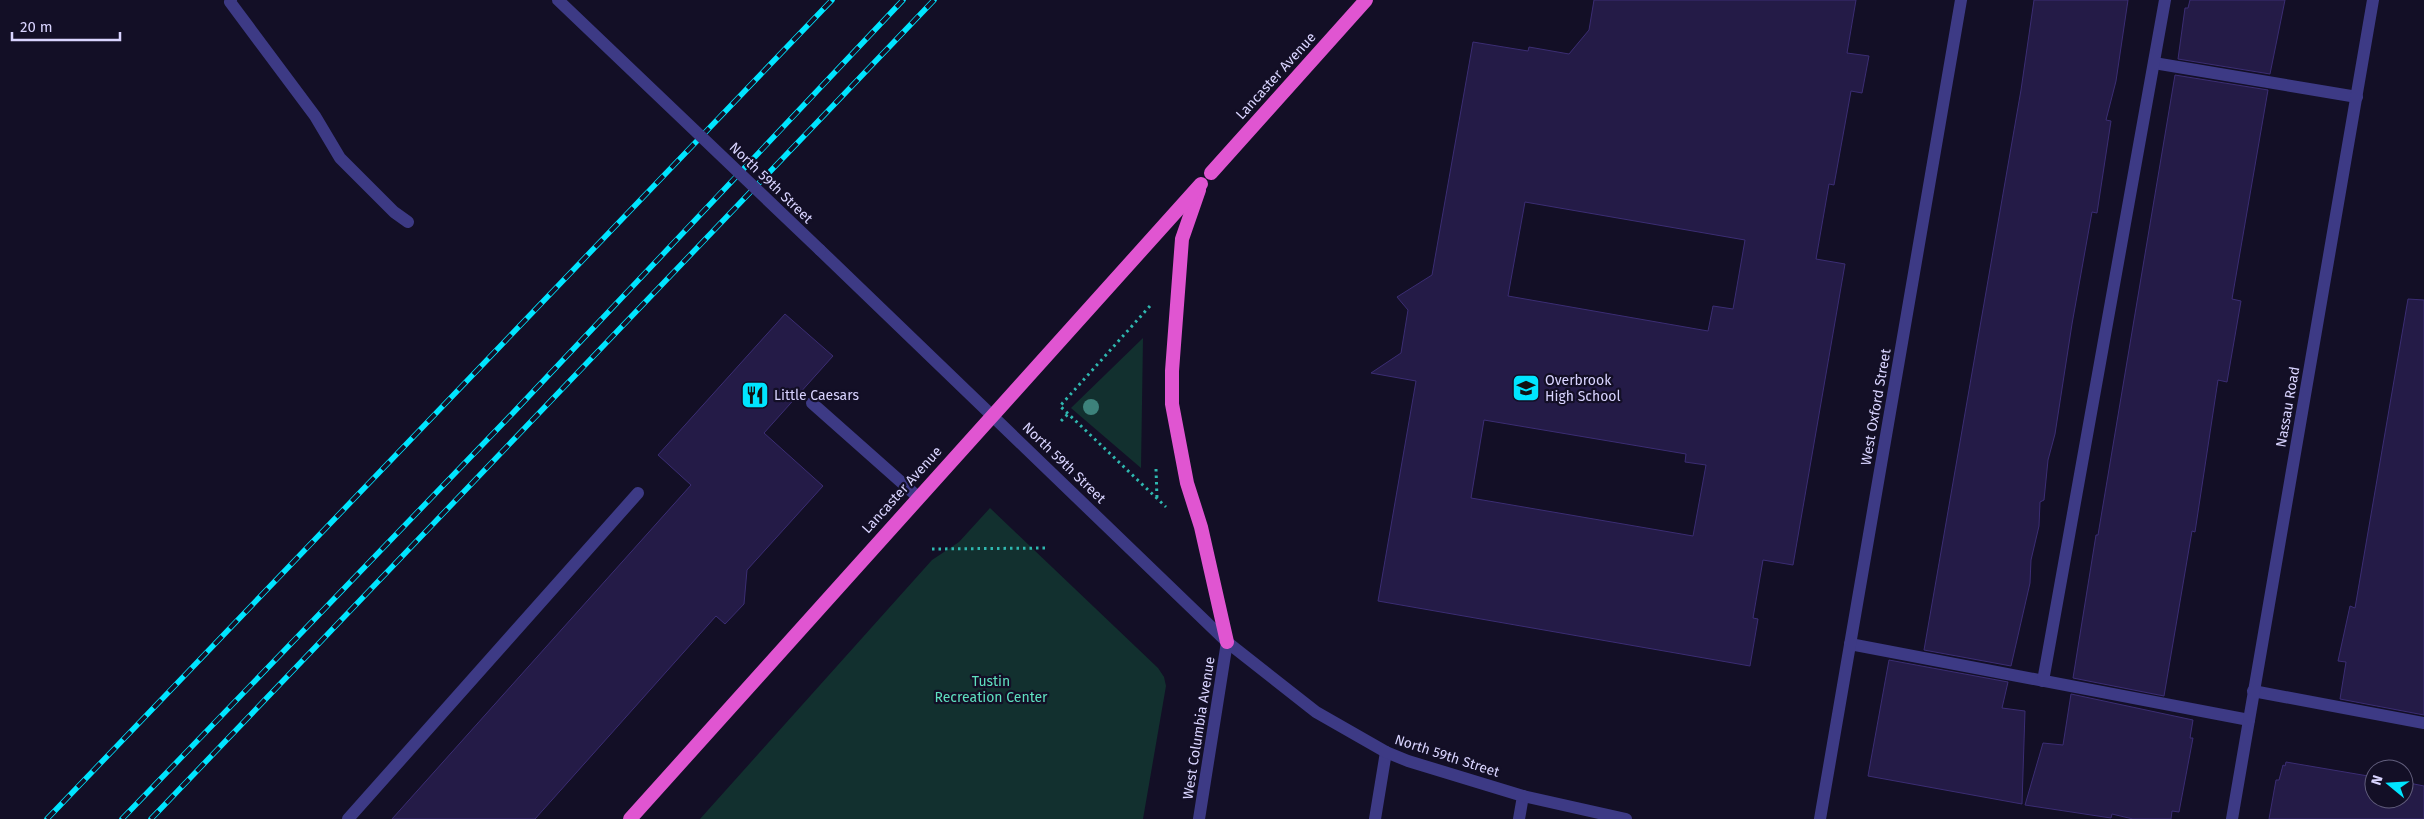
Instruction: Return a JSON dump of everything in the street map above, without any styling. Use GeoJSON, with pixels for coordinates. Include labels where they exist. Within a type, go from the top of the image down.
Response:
{"type":"FeatureCollection","features":[{"type":"Feature","properties":{"kind":"highway","name":"Lancaster Avenue"},"geometry":{"type":"LineString","coordinates":[[630,819],[1366,0]]}},
{"type":"Feature","properties":{"kind":"highway"},"geometry":{"type":"LineString","coordinates":[[1206,178],[1182,239],[1172,371],[1172,404],[1187,483],[1201,527],[1228,642]]}},
{"type":"Feature","properties":{"kind":"street"},"geometry":{"type":"LineString","coordinates":[[231,0],[230,2],[315,116],[340,158],[394,212],[408,222]]}},
{"type":"Feature","properties":{"kind":"street","name":"North 59th Street"},"geometry":{"type":"LineString","coordinates":[[558,0],[1228,642],[1316,712],[1386,752],[1408,761],[1523,796],[1626,819]]}},
{"type":"Feature","properties":{"kind":"street","name":"West Oxford Street"},"geometry":{"type":"LineString","coordinates":[[1820,819],[1961,0]]}},
{"type":"Feature","properties":{"kind":"street"},"geometry":{"type":"LineString","coordinates":[[2042,681],[2165,0]]}},
{"type":"Feature","properties":{"kind":"street","name":"Nassau Road"},"geometry":{"type":"LineString","coordinates":[[2232,819],[2373,0]]}},
{"type":"Feature","properties":{"kind":"street"},"geometry":{"type":"LineString","coordinates":[[2154,63],[2357,96]]}},
{"type":"Feature","properties":{"kind":"street"},"geometry":{"type":"LineString","coordinates":[[812,404],[918,497]]}},
{"type":"Feature","properties":{"kind":"street"},"geometry":{"type":"LineString","coordinates":[[348,819],[638,493]]}},
{"type":"Feature","properties":{"kind":"street","name":"West Columbia Avenue"},"geometry":{"type":"LineString","coordinates":[[1199,819],[1228,642]]}},
{"type":"Feature","properties":{"kind":"street"},"geometry":{"type":"LineString","coordinates":[[1850,644],[2249,720]]}},
{"type":"Feature","properties":{"kind":"street"},"geometry":{"type":"LineString","coordinates":[[2254,692],[2424,723]]}},
{"type":"Feature","properties":{"kind":"street"},"geometry":{"type":"LineString","coordinates":[[1375,819],[1386,752]]}},
{"type":"Feature","properties":{"kind":"street"},"geometry":{"type":"LineString","coordinates":[[1518,819],[1523,796]]}},
{"type":"Feature","properties":{"kind":"path"},"geometry":{"type":"LineString","coordinates":[[1155,299],[1060,406],[1170,510]]}},
{"type":"Feature","properties":{"kind":"path"},"geometry":{"type":"LineString","coordinates":[[1061,421],[1068,414]]}},
{"type":"Feature","properties":{"kind":"path"},"geometry":{"type":"LineString","coordinates":[[932,549],[1047,548]]}},
{"type":"Feature","properties":{"kind":"green space"},"geometry":{"type":"Polygon","coordinates":[[[1143,338],[1141,468],[1071,408],[1143,338]]]}},
{"type":"Feature","properties":{"kind":"green space","name":"Tustin Recreation Center"},"geometry":{"type":"Polygon","coordinates":[[[990,508],[1158,668],[1164,677],[1166,686],[1143,819],[700,819],[932,560],[959,542],[990,508]]]}},
{"type":"Feature","properties":{"kind":"building","name":"Overbrook High School"},"geometry":{"type":"Polygon","coordinates":[[[1594,0],[1856,0],[1847,53],[1869,56],[1862,93],[1851,91],[1834,185],[1829,184],[1816,259],[1845,264],[1793,565],[1763,560],[1753,618],[1758,619],[1750,666],[1378,601],[1416,381],[1371,373],[1401,353],[1408,310],[1397,297],[1432,275],[1473,42],[1528,51],[1529,47],[1569,54],[1589,30],[1594,0]],[[1525,202],[1508,296],[1708,331],[1713,306],[1733,309],[1745,240],[1525,202]],[[1484,420],[1471,498],[1693,536],[1706,465],[1685,462],[1686,454],[1484,420]]]}},
{"type":"Feature","properties":{"kind":"building"},"geometry":{"type":"Polygon","coordinates":[[[2034,0],[2128,0],[2116,81],[2106,120],[2111,121],[2097,213],[2092,212],[2055,434],[2048,460],[2044,500],[2040,502],[2039,526],[2031,560],[2030,583],[2011,666],[1924,650],[2021,90],[2034,0]]]}},
{"type":"Feature","properties":{"kind":"building"},"geometry":{"type":"Polygon","coordinates":[[[2190,0],[2285,0],[2270,74],[2178,59],[2185,8],[2188,8],[2190,0]]]}},
{"type":"Feature","properties":{"kind":"building"},"geometry":{"type":"Polygon","coordinates":[[[2175,75],[2268,90],[2232,299],[2241,301],[2227,382],[2218,380],[2195,532],[2192,531],[2164,696],[2073,678],[2175,75]]]}},
{"type":"Feature","properties":{"kind":"building"},"geometry":{"type":"Polygon","coordinates":[[[2408,299],[2424,300],[2424,715],[2340,699],[2346,662],[2338,661],[2350,606],[2355,608],[2408,299]]]}},
{"type":"Feature","properties":{"kind":"building"},"geometry":{"type":"Polygon","coordinates":[[[785,314],[833,356],[764,433],[823,486],[747,570],[744,604],[725,624],[716,616],[535,819],[392,819],[691,485],[658,455],[785,314]]]}},
{"type":"Feature","properties":{"kind":"building"},"geometry":{"type":"Polygon","coordinates":[[[1889,660],[2008,682],[2002,708],[2025,711],[2022,804],[1868,776],[1889,660]]]}},
{"type":"Feature","properties":{"kind":"building"},"geometry":{"type":"Polygon","coordinates":[[[2071,694],[2193,720],[2190,738],[2193,738],[2179,812],[2172,811],[2171,819],[2133,819],[2112,814],[2111,818],[2025,805],[2043,743],[2063,745],[2071,694]]]}},
{"type":"Feature","properties":{"kind":"building"},"geometry":{"type":"Polygon","coordinates":[[[2286,762],[2364,775],[2364,809],[2414,809],[2414,784],[2424,786],[2424,819],[2269,819],[2276,780],[2279,780],[2283,765],[2285,766],[2286,762]]]}},
{"type":"Feature","properties":{"kind":"railway"},"geometry":{"type":"LineString","coordinates":[[47,819],[832,0]]}},
{"type":"Feature","properties":{"kind":"railway"},"geometry":{"type":"LineString","coordinates":[[122,819],[512,414],[903,0]]}},
{"type":"Feature","properties":{"kind":"railway"},"geometry":{"type":"LineString","coordinates":[[151,819],[934,0]]}},
{"type":"Feature","properties":{"kind":"place","name":"Overbrook High School"},"geometry":{"type":"Point","coordinates":[1526,388]}},
{"type":"Feature","properties":{"kind":"place","name":"Little Caesars"},"geometry":{"type":"Point","coordinates":[755,395]}}]}
